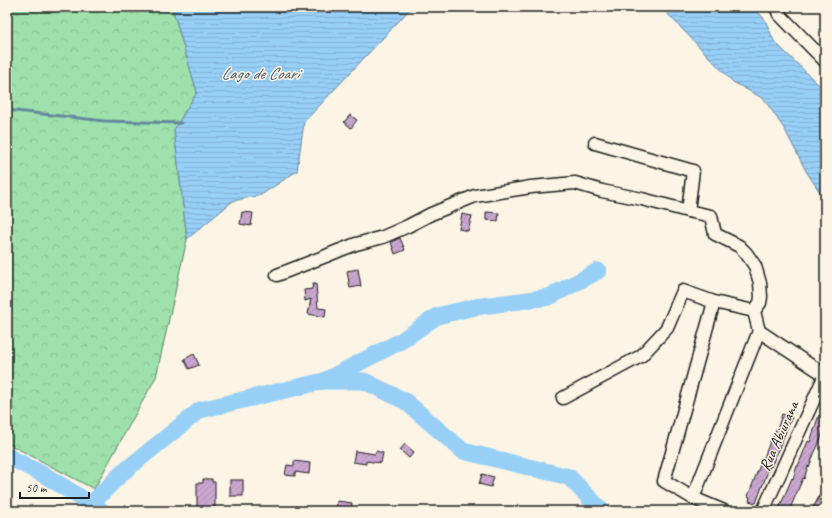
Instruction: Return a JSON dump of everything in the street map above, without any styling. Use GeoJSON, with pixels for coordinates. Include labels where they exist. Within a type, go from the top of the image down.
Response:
{"type":"FeatureCollection","features":[{"type":"Feature","properties":{"kind":"street"},"geometry":{"type":"LineString","coordinates":[[776,7],[779,14],[825,61]]}},
{"type":"Feature","properties":{"kind":"street"},"geometry":{"type":"LineString","coordinates":[[595,143],[693,170],[688,211]]}},
{"type":"Feature","properties":{"kind":"street"},"geometry":{"type":"LineString","coordinates":[[277,275],[344,248],[383,237],[475,196],[531,187],[575,183],[602,191],[711,216],[715,234],[739,246],[755,266],[760,283],[761,297],[760,303],[754,311]]}},
{"type":"Feature","properties":{"kind":"street"},"geometry":{"type":"LineString","coordinates":[[563,398],[641,356],[667,328],[683,291],[714,302],[754,311]]}},
{"type":"Feature","properties":{"kind":"street"},"geometry":{"type":"LineString","coordinates":[[714,302],[664,481],[694,498],[724,511]]}},
{"type":"Feature","properties":{"kind":"street"},"geometry":{"type":"LineString","coordinates":[[694,498],[759,331],[754,311]]}},
{"type":"Feature","properties":{"kind":"street"},"geometry":{"type":"LineString","coordinates":[[759,331],[825,375]]}},
{"type":"Feature","properties":{"kind":"street","name":"Rua Abiurana"},"geometry":{"type":"LineString","coordinates":[[763,511],[825,375]]}},
{"type":"Feature","properties":{"kind":"green space"},"geometry":{"type":"Polygon","coordinates":[[[7,7],[172,7],[197,92],[174,130],[187,239],[156,377],[94,489],[7,443],[7,7]]]}},
{"type":"Feature","properties":{"kind":"water","name":"Lago de Coari"},"geometry":{"type":"Polygon","coordinates":[[[172,7],[412,7],[304,122],[297,171],[261,195],[233,201],[187,239],[174,130],[197,92],[172,7]]]}},
{"type":"Feature","properties":{"kind":"water"},"geometry":{"type":"Polygon","coordinates":[[[661,7],[754,7],[765,20],[774,41],[825,91],[825,200],[806,171],[785,130],[764,99],[733,82],[661,7]]]}},
{"type":"Feature","properties":{"kind":"building"},"geometry":{"type":"Polygon","coordinates":[[[350,115],[357,120],[351,128],[344,122],[350,115]]]}},
{"type":"Feature","properties":{"kind":"building"},"geometry":{"type":"Polygon","coordinates":[[[242,212],[253,213],[251,226],[240,224],[242,212]]]}},
{"type":"Feature","properties":{"kind":"building"},"geometry":{"type":"Polygon","coordinates":[[[486,212],[499,213],[498,221],[486,220],[486,212]]]}},
{"type":"Feature","properties":{"kind":"building"},"geometry":{"type":"Polygon","coordinates":[[[462,214],[472,216],[468,231],[459,229],[462,214]]]}},
{"type":"Feature","properties":{"kind":"building"},"geometry":{"type":"Polygon","coordinates":[[[400,238],[405,250],[395,254],[391,242],[400,238]]]}},
{"type":"Feature","properties":{"kind":"building"},"geometry":{"type":"Polygon","coordinates":[[[358,269],[361,286],[350,288],[347,271],[358,269]]]}},
{"type":"Feature","properties":{"kind":"building"},"geometry":{"type":"Polygon","coordinates":[[[313,284],[316,284],[318,308],[326,309],[325,317],[308,314],[311,299],[305,301],[304,290],[312,289],[313,284]]]}},
{"type":"Feature","properties":{"kind":"building"},"geometry":{"type":"Polygon","coordinates":[[[194,354],[199,365],[189,369],[184,359],[194,354]]]}},
{"type":"Feature","properties":{"kind":"building"},"geometry":{"type":"Polygon","coordinates":[[[782,414],[792,417],[771,467],[770,466],[756,503],[749,501],[750,497],[748,496],[760,465],[762,465],[771,439],[772,440],[778,427],[782,414]]]}},
{"type":"Feature","properties":{"kind":"building"},"geometry":{"type":"Polygon","coordinates":[[[819,415],[825,417],[825,426],[804,479],[803,478],[789,511],[778,511],[808,441],[810,442],[819,415]]]}},
{"type":"Feature","properties":{"kind":"building"},"geometry":{"type":"Polygon","coordinates":[[[405,444],[414,452],[409,458],[400,450],[405,444]]]}},
{"type":"Feature","properties":{"kind":"building"},"geometry":{"type":"Polygon","coordinates":[[[355,451],[375,454],[376,451],[383,453],[381,463],[366,461],[366,464],[353,462],[355,451]]]}},
{"type":"Feature","properties":{"kind":"building"},"geometry":{"type":"Polygon","coordinates":[[[294,461],[310,463],[309,474],[295,472],[295,476],[285,475],[287,465],[294,466],[294,461]]]}},
{"type":"Feature","properties":{"kind":"building"},"geometry":{"type":"Polygon","coordinates":[[[482,474],[494,477],[491,487],[479,484],[482,474]]]}},
{"type":"Feature","properties":{"kind":"building"},"geometry":{"type":"Polygon","coordinates":[[[203,479],[212,479],[212,482],[215,482],[215,511],[197,511],[197,483],[203,483],[203,479]]]}},
{"type":"Feature","properties":{"kind":"building"},"geometry":{"type":"Polygon","coordinates":[[[230,480],[243,480],[243,496],[230,496],[230,480]]]}},
{"type":"Feature","properties":{"kind":"building"},"geometry":{"type":"Polygon","coordinates":[[[825,485],[825,511],[818,511],[813,508],[825,485]]]}},
{"type":"Feature","properties":{"kind":"building"},"geometry":{"type":"Polygon","coordinates":[[[337,501],[352,503],[351,511],[336,511],[337,501]]]}},
{"type":"Feature","properties":{"kind":"waterway"},"geometry":{"type":"LineString","coordinates":[[7,110],[105,121],[181,123]]}},
{"type":"Feature","properties":{"kind":"waterway"},"geometry":{"type":"LineString","coordinates":[[91,504],[122,473],[200,410],[324,381],[401,341],[437,316],[475,307],[549,297],[598,271]]}},
{"type":"Feature","properties":{"kind":"waterway"},"geometry":{"type":"LineString","coordinates":[[327,381],[364,381],[405,401],[463,451],[569,477],[602,511]]}},
{"type":"Feature","properties":{"kind":"waterway"},"geometry":{"type":"LineString","coordinates":[[7,456],[46,476],[102,511]]}}]}
